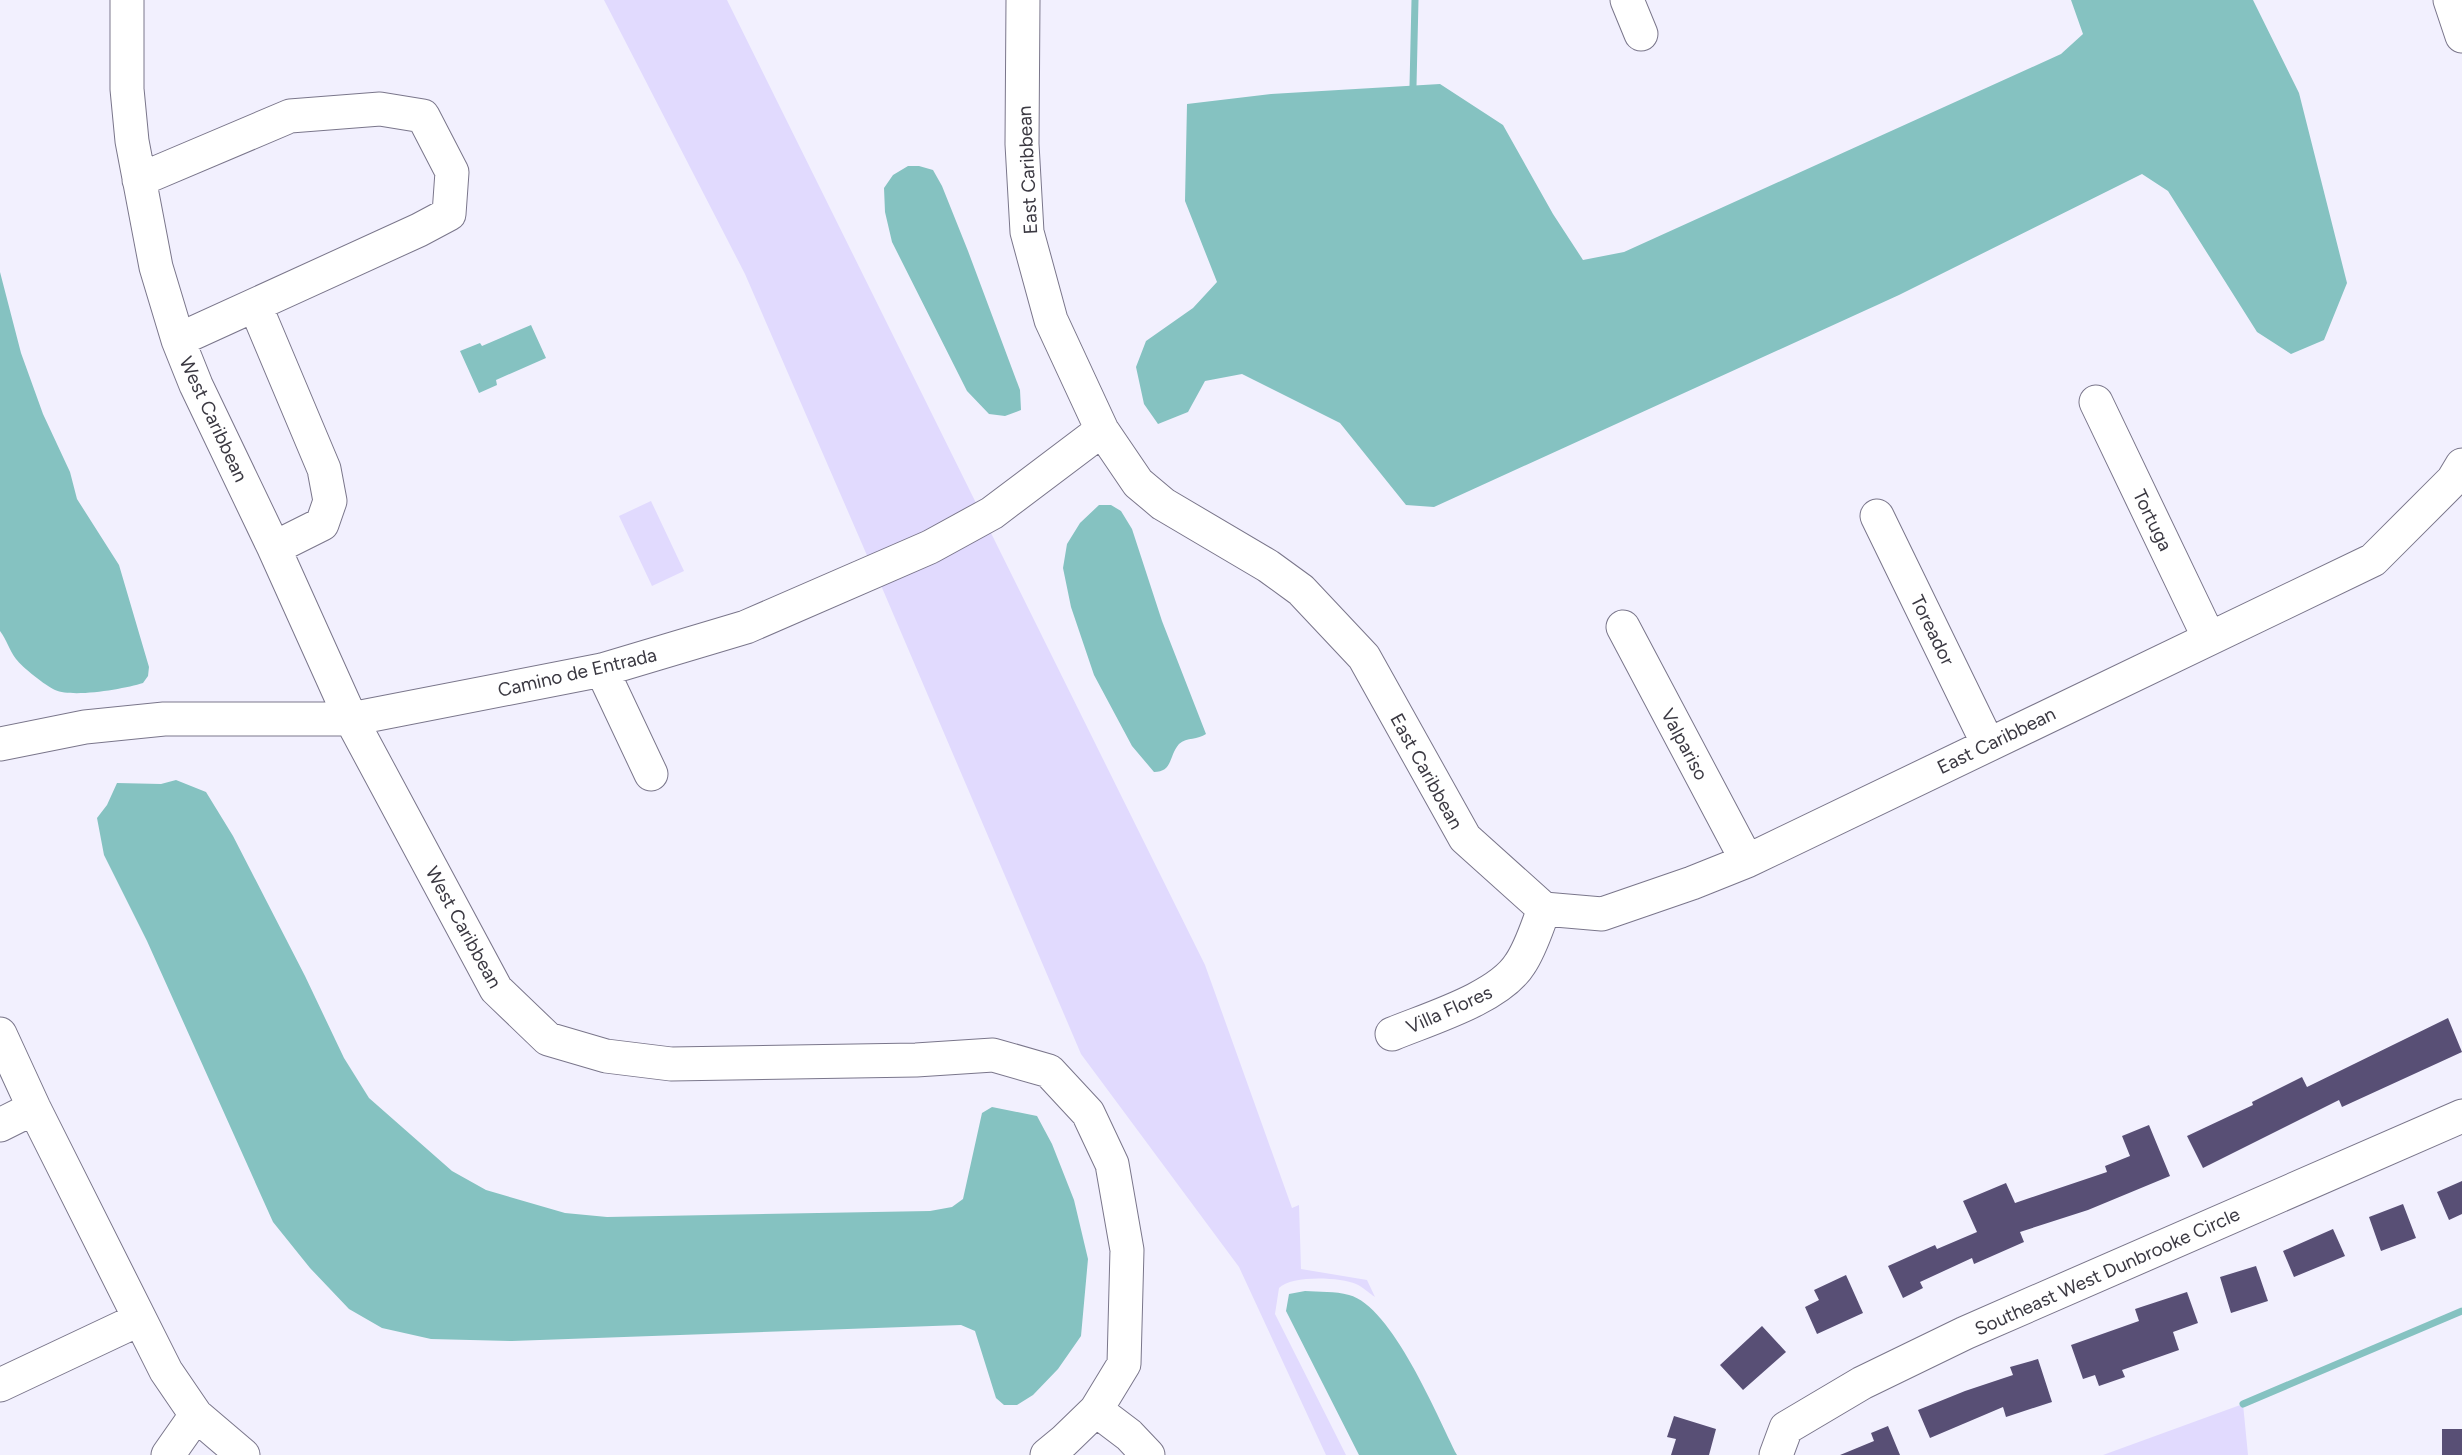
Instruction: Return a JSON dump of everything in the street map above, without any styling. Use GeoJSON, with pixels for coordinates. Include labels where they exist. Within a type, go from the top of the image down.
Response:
{"type":"FeatureCollection","features":[{"type":"Feature","properties":{"kind":"street","name":"West Caribbean"},"geometry":{"type":"LineString","coordinates":[[127,0],[127,89],[132,141],[156,267],[178,340],[196,386],[274,548],[351,719],[496,989],[548,1039],[606,1056],[671,1065],[916,1060],[993,1055],[1049,1071],[1088,1113],[1112,1164],[1127,1250],[1124,1364],[1096,1410],[1047,1455]]}},
{"type":"Feature","properties":{"kind":"street","name":"East Caribbean"},"geometry":{"type":"LineString","coordinates":[[1023,0],[1023,144],[1027,232],[1051,320],[1102,430],[1138,483],[1163,504],[1268,566],[1301,590],[1364,656],[1465,838],[1544,909],[1602,914],[1747,862],[2373,560],[2453,480],[2462,465]]}},
{"type":"Feature","properties":{"kind":"street"},"geometry":{"type":"LineString","coordinates":[[1627,0],[1641,34]]}},
{"type":"Feature","properties":{"kind":"street"},"geometry":{"type":"LineString","coordinates":[[2450,0],[2462,36]]}},
{"type":"Feature","properties":{"kind":"street"},"geometry":{"type":"LineString","coordinates":[[139,180],[290,116],[380,109],[423,117],[452,172],[449,214],[178,340]]}},
{"type":"Feature","properties":{"kind":"street"},"geometry":{"type":"LineString","coordinates":[[255,305],[324,469],[330,501],[322,524],[274,548]]}},
{"type":"Feature","properties":{"kind":"street","name":"Tortuga"},"geometry":{"type":"LineString","coordinates":[[2096,402],[2209,638]]}},
{"type":"Feature","properties":{"kind":"street","name":"Camino de Entrada"},"geometry":{"type":"LineString","coordinates":[[0,744],[85,727],[164,719],[351,719],[603,670],[746,626],[930,547],[992,513],[1102,430]]}},
{"type":"Feature","properties":{"kind":"street","name":"Toreador"},"geometry":{"type":"LineString","coordinates":[[1877,516],[1988,744]]}},
{"type":"Feature","properties":{"kind":"street","name":"Valpariso"},"geometry":{"type":"LineString","coordinates":[[1623,627],[1747,862]]}},
{"type":"Feature","properties":{"kind":"street"},"geometry":{"type":"LineString","coordinates":[[603,670],[652,775]]}},
{"type":"Feature","properties":{"kind":"street","name":"Villa Flores"},"geometry":{"type":"LineString","coordinates":[[1392,1034],[1503,984],[1520,965],[1544,909]]}},
{"type":"Feature","properties":{"kind":"street"},"geometry":{"type":"LineString","coordinates":[[0,1034],[138,1320],[166,1371],[196,1415],[243,1455]]}},
{"type":"Feature","properties":{"kind":"street"},"geometry":{"type":"LineString","coordinates":[[0,1125],[34,1108]]}},
{"type":"Feature","properties":{"kind":"street","name":"Southeast West Dunbrooke Circle"},"geometry":{"type":"LineString","coordinates":[[1776,1455],[1786,1427],[1862,1383],[1965,1333],[2462,1116]]}},
{"type":"Feature","properties":{"kind":"street"},"geometry":{"type":"LineString","coordinates":[[0,1385],[138,1320]]}},
{"type":"Feature","properties":{"kind":"street"},"geometry":{"type":"LineString","coordinates":[[1096,1410],[1129,1435],[1148,1455]]}},
{"type":"Feature","properties":{"kind":"street"},"geometry":{"type":"LineString","coordinates":[[169,1455],[196,1415]]}},
{"type":"Feature","properties":{"kind":"shaded area"},"geometry":{"type":"Polygon","coordinates":[[[604,0],[727,0],[978,507],[869,560],[745,274],[604,0]]]}},
{"type":"Feature","properties":{"kind":"shaded area"},"geometry":{"type":"Polygon","coordinates":[[[2071,0],[2253,0],[2299,93],[2347,283],[2324,340],[2291,354],[2257,332],[2168,191],[2142,174],[1899,295],[1434,507],[1406,505],[1340,423],[1242,374],[1205,381],[1188,412],[1158,424],[1144,404],[1136,367],[1146,341],[1193,308],[1217,282],[1185,201],[1187,104],[1271,94],[1440,84],[1503,125],[1553,214],[1583,260],[1624,252],[2061,54],[2083,34],[2071,0]]]}},
{"type":"Feature","properties":{"kind":"shaded area"},"geometry":{"type":"Polygon","coordinates":[[[908,166],[933,170],[942,186],[1020,390],[1021,410],[1005,416],[989,414],[967,391],[892,242],[885,212],[884,188],[893,175],[908,166]]]}},
{"type":"Feature","properties":{"kind":"shaded area"},"geometry":{"type":"Polygon","coordinates":[[[0,272],[21,353],[43,414],[70,472],[77,499],[119,565],[149,667],[148,676],[143,683],[86,693],[55,690],[40,681],[19,662],[0,631],[0,272]]]}},
{"type":"Feature","properties":{"kind":"shaded area"},"geometry":{"type":"Polygon","coordinates":[[[531,325],[546,358],[496,380],[497,385],[479,393],[460,351],[480,343],[482,346],[531,325]]]}},
{"type":"Feature","properties":{"kind":"shaded area"},"geometry":{"type":"Polygon","coordinates":[[[651,501],[684,571],[652,586],[619,516],[651,501]]]}},
{"type":"Feature","properties":{"kind":"shaded area"},"geometry":{"type":"Polygon","coordinates":[[[1099,505],[1111,505],[1121,511],[1132,529],[1162,621],[1206,734],[1179,744],[1168,766],[1160,771],[1154,772],[1132,746],[1094,675],[1071,607],[1063,568],[1067,544],[1080,523],[1099,505]]]}},
{"type":"Feature","properties":{"kind":"shaded area"},"geometry":{"type":"Polygon","coordinates":[[[989,529],[1205,965],[1292,1208],[1299,1205],[1301,1269],[1367,1280],[1375,1297],[1356,1284],[1328,1279],[1304,1279],[1279,1288],[1275,1314],[1346,1455],[1326,1455],[1239,1267],[1081,1054],[880,583],[989,529]]]}},
{"type":"Feature","properties":{"kind":"shaded area"},"geometry":{"type":"Polygon","coordinates":[[[176,780],[206,792],[233,836],[344,1058],[369,1098],[452,1171],[486,1190],[565,1213],[607,1217],[930,1211],[952,1207],[963,1199],[982,1113],[992,1107],[1037,1116],[1052,1144],[1074,1200],[1088,1259],[1081,1336],[1058,1369],[1033,1395],[1017,1405],[1004,1405],[996,1398],[975,1331],[961,1325],[512,1341],[431,1339],[382,1328],[349,1309],[310,1268],[273,1222],[147,941],[104,855],[97,818],[107,805],[117,783],[161,784],[176,780]]]}},
{"type":"Feature","properties":{"kind":"shaded area"},"geometry":{"type":"Polygon","coordinates":[[[1305,1291],[1349,1295],[1365,1303],[1381,1319],[1412,1364],[1457,1455],[1359,1455],[1286,1311],[1289,1294],[1305,1291]]]}},
{"type":"Feature","properties":{"kind":"shaded area"},"geometry":{"type":"Polygon","coordinates":[[[2243,1404],[2248,1455],[2103,1455],[2243,1404]]]}},
{"type":"Feature","properties":{"kind":"building"},"geometry":{"type":"Polygon","coordinates":[[[2448,1018],[2462,1052],[2342,1107],[2339,1100],[2203,1168],[2187,1136],[2253,1105],[2252,1102],[2302,1077],[2307,1087],[2448,1018]]]}},
{"type":"Feature","properties":{"kind":"building"},"geometry":{"type":"Polygon","coordinates":[[[2149,1125],[2170,1176],[2088,1210],[2020,1232],[2024,1242],[1974,1264],[1972,1258],[1920,1282],[1923,1288],[1903,1298],[1888,1266],[1935,1245],[1937,1249],[1977,1232],[1963,1201],[2006,1183],[2015,1203],[2107,1172],[2105,1166],[2130,1156],[2122,1136],[2149,1125]]]}},
{"type":"Feature","properties":{"kind":"building"},"geometry":{"type":"Polygon","coordinates":[[[2462,1181],[2462,1214],[2449,1220],[2437,1192],[2462,1181]]]}},
{"type":"Feature","properties":{"kind":"building"},"geometry":{"type":"Polygon","coordinates":[[[2403,1204],[2416,1238],[2381,1251],[2369,1217],[2403,1204]]]}},
{"type":"Feature","properties":{"kind":"building"},"geometry":{"type":"Polygon","coordinates":[[[2333,1229],[2345,1256],[2294,1277],[2283,1251],[2333,1229]]]}},
{"type":"Feature","properties":{"kind":"building"},"geometry":{"type":"Polygon","coordinates":[[[2256,1266],[2268,1301],[2231,1313],[2220,1277],[2256,1266]]]}},
{"type":"Feature","properties":{"kind":"building"},"geometry":{"type":"Polygon","coordinates":[[[1846,1275],[1863,1313],[1817,1334],[1805,1307],[1819,1300],[1814,1290],[1846,1275]]]}},
{"type":"Feature","properties":{"kind":"building"},"geometry":{"type":"Polygon","coordinates":[[[2187,1292],[2198,1323],[2173,1332],[2179,1350],[2122,1370],[2125,1377],[2099,1386],[2095,1375],[2083,1379],[2071,1345],[2139,1321],[2135,1309],[2187,1292]]]}},
{"type":"Feature","properties":{"kind":"building"},"geometry":{"type":"Polygon","coordinates":[[[1762,1326],[1786,1352],[1743,1390],[1720,1365],[1762,1326]]]}},
{"type":"Feature","properties":{"kind":"building"},"geometry":{"type":"Polygon","coordinates":[[[2038,1359],[2052,1402],[2006,1417],[2003,1407],[1930,1438],[1918,1410],[2013,1375],[2010,1367],[2038,1359]]]}},
{"type":"Feature","properties":{"kind":"building"},"geometry":{"type":"Polygon","coordinates":[[[1674,1416],[1716,1429],[1709,1455],[1671,1455],[1676,1439],[1667,1437],[1674,1416]]]}},
{"type":"Feature","properties":{"kind":"building"},"geometry":{"type":"Polygon","coordinates":[[[1888,1426],[1900,1455],[1840,1455],[1874,1441],[1871,1433],[1888,1426]]]}},
{"type":"Feature","properties":{"kind":"building"},"geometry":{"type":"Polygon","coordinates":[[[2442,1429],[2462,1429],[2462,1455],[2442,1455],[2442,1429]]]}},
{"type":"Feature","properties":{"kind":"waterway"},"geometry":{"type":"LineString","coordinates":[[1413,86],[1415,0]]}},
{"type":"Feature","properties":{"kind":"waterway"},"geometry":{"type":"LineString","coordinates":[[2243,1404],[2462,1311]]}}]}
